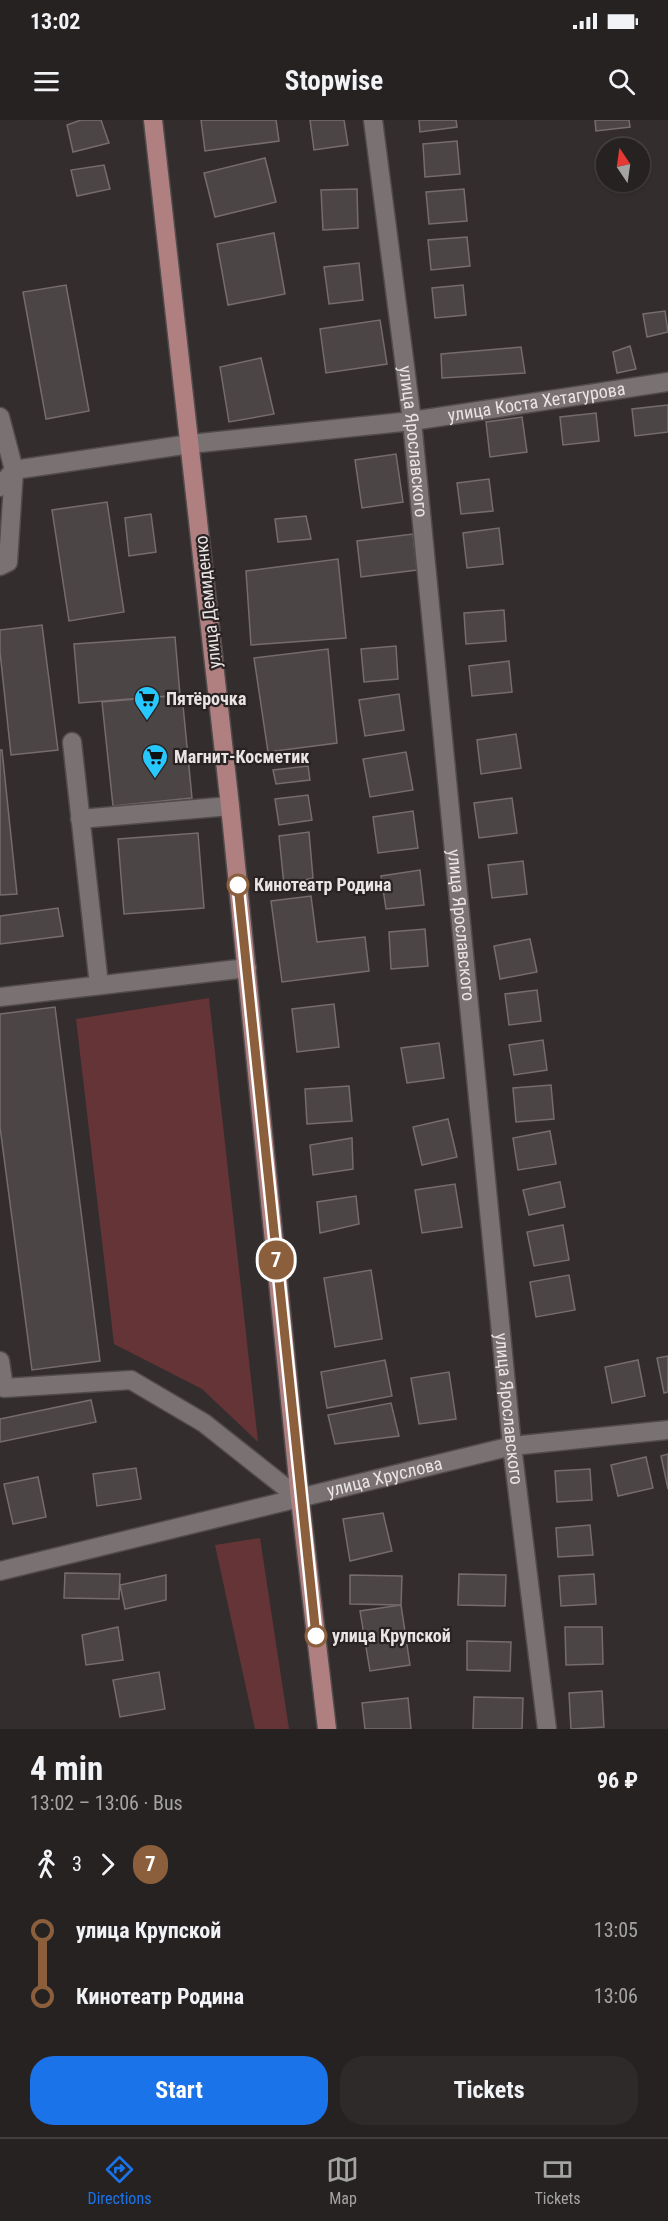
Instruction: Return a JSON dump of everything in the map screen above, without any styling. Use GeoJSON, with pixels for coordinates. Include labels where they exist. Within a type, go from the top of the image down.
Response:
{"type":"FeatureCollection","features":[{"type":"Feature","properties":{"kind":"main road","name":"улица Демиденко"},"geometry":{"type":"LineString","coordinates":[[153,120],[230,806],[300,1499],[327,1729]]}},
{"type":"Feature","properties":{"kind":"street","name":"улица Ярославского"},"geometry":{"type":"LineString","coordinates":[[373,120],[412,421],[512,1446],[546,1729]]}},
{"type":"Feature","properties":{"kind":"street","name":"улица Коста Хетагурова"},"geometry":{"type":"LineString","coordinates":[[14,470],[190,444],[412,421],[668,382]]}},
{"type":"Feature","properties":{"kind":"street"},"geometry":{"type":"LineString","coordinates":[[0,417],[14,470],[8,562],[0,566]]}},
{"type":"Feature","properties":{"kind":"street"},"geometry":{"type":"LineString","coordinates":[[0,487],[14,470]]}},
{"type":"Feature","properties":{"kind":"street"},"geometry":{"type":"LineString","coordinates":[[72,742],[99,985]]}},
{"type":"Feature","properties":{"kind":"street"},"geometry":{"type":"LineString","coordinates":[[80,819],[230,806]]}},
{"type":"Feature","properties":{"kind":"street"},"geometry":{"type":"LineString","coordinates":[[0,997],[247,968]]}},
{"type":"Feature","properties":{"kind":"street"},"geometry":{"type":"LineString","coordinates":[[0,1361],[4,1388],[132,1380],[204,1423],[300,1499]]}},
{"type":"Feature","properties":{"kind":"street","name":"улица Хруслова"},"geometry":{"type":"LineString","coordinates":[[0,1570],[512,1446],[668,1430]]}},
{"type":"Feature","properties":{"kind":"shaded area"},"geometry":{"type":"Polygon","coordinates":[[[209,998],[258,1442],[202,1389],[114,1344],[76,1019],[209,998]]]}},
{"type":"Feature","properties":{"kind":"shaded area"},"geometry":{"type":"Polygon","coordinates":[[[260,1538],[289,1729],[255,1729],[215,1545],[260,1538]]]}},
{"type":"Feature","properties":{"kind":"building"},"geometry":{"type":"Polygon","coordinates":[[[81,120],[101,120],[109,143],[73,152],[67,125],[81,120]]]}},
{"type":"Feature","properties":{"kind":"building"},"geometry":{"type":"Polygon","coordinates":[[[201,120],[276,120],[279,141],[205,151],[201,120]]]}},
{"type":"Feature","properties":{"kind":"building"},"geometry":{"type":"Polygon","coordinates":[[[310,120],[344,120],[348,145],[314,150],[310,120]]]}},
{"type":"Feature","properties":{"kind":"building"},"geometry":{"type":"Polygon","coordinates":[[[419,120],[456,120],[457,127],[420,132],[419,120]]]}},
{"type":"Feature","properties":{"kind":"building"},"geometry":{"type":"Polygon","coordinates":[[[595,120],[629,120],[630,127],[596,131],[595,120]]]}},
{"type":"Feature","properties":{"kind":"building"},"geometry":{"type":"Polygon","coordinates":[[[457,141],[460,174],[425,177],[423,144],[457,141]]]}},
{"type":"Feature","properties":{"kind":"building"},"geometry":{"type":"Polygon","coordinates":[[[265,158],[276,202],[215,217],[204,173],[265,158]]]}},
{"type":"Feature","properties":{"kind":"building"},"geometry":{"type":"Polygon","coordinates":[[[104,165],[110,189],[77,196],[71,170],[104,165]]]}},
{"type":"Feature","properties":{"kind":"building"},"geometry":{"type":"Polygon","coordinates":[[[357,189],[358,228],[323,230],[321,190],[357,189]]]}},
{"type":"Feature","properties":{"kind":"building"},"geometry":{"type":"Polygon","coordinates":[[[464,189],[467,221],[429,224],[426,192],[464,189]]]}},
{"type":"Feature","properties":{"kind":"building"},"geometry":{"type":"Polygon","coordinates":[[[274,233],[285,294],[228,305],[217,244],[274,233]]]}},
{"type":"Feature","properties":{"kind":"building"},"geometry":{"type":"Polygon","coordinates":[[[467,237],[470,266],[431,270],[428,240],[467,237]]]}},
{"type":"Feature","properties":{"kind":"building"},"geometry":{"type":"Polygon","coordinates":[[[359,263],[363,300],[329,304],[324,267],[359,263]]]}},
{"type":"Feature","properties":{"kind":"building"},"geometry":{"type":"Polygon","coordinates":[[[66,285],[89,411],[46,419],[23,292],[66,285]]]}},
{"type":"Feature","properties":{"kind":"building"},"geometry":{"type":"Polygon","coordinates":[[[463,285],[466,315],[435,318],[432,288],[463,285]]]}},
{"type":"Feature","properties":{"kind":"building"},"geometry":{"type":"Polygon","coordinates":[[[665,311],[668,332],[647,337],[643,314],[665,311]]]}},
{"type":"Feature","properties":{"kind":"building"},"geometry":{"type":"Polygon","coordinates":[[[380,320],[387,364],[326,373],[320,329],[380,320]]]}},
{"type":"Feature","properties":{"kind":"building"},"geometry":{"type":"Polygon","coordinates":[[[630,346],[636,369],[617,373],[613,352],[630,346]]]}},
{"type":"Feature","properties":{"kind":"building"},"geometry":{"type":"Polygon","coordinates":[[[521,347],[525,373],[442,378],[441,354],[521,347]]]}},
{"type":"Feature","properties":{"kind":"building"},"geometry":{"type":"Polygon","coordinates":[[[261,358],[274,414],[229,422],[220,367],[261,358]]]}},
{"type":"Feature","properties":{"kind":"building"},"geometry":{"type":"Polygon","coordinates":[[[668,405],[668,432],[635,436],[632,409],[668,405]]]}},
{"type":"Feature","properties":{"kind":"building"},"geometry":{"type":"Polygon","coordinates":[[[596,413],[599,441],[563,445],[560,417],[596,413]]]}},
{"type":"Feature","properties":{"kind":"building"},"geometry":{"type":"Polygon","coordinates":[[[522,417],[527,452],[490,457],[486,422],[522,417]]]}},
{"type":"Feature","properties":{"kind":"building"},"geometry":{"type":"Polygon","coordinates":[[[396,454],[403,502],[362,508],[355,460],[396,454]]]}},
{"type":"Feature","properties":{"kind":"building"},"geometry":{"type":"Polygon","coordinates":[[[489,479],[493,511],[461,514],[457,483],[489,479]]]}},
{"type":"Feature","properties":{"kind":"building"},"geometry":{"type":"Polygon","coordinates":[[[107,502],[124,612],[69,621],[52,510],[107,502]]]}},
{"type":"Feature","properties":{"kind":"building"},"geometry":{"type":"Polygon","coordinates":[[[151,514],[156,552],[129,556],[125,518],[151,514]]]}},
{"type":"Feature","properties":{"kind":"building"},"geometry":{"type":"Polygon","coordinates":[[[306,516],[311,539],[278,542],[275,519],[306,516]]]}},
{"type":"Feature","properties":{"kind":"building"},"geometry":{"type":"Polygon","coordinates":[[[499,528],[503,564],[467,568],[463,533],[499,528]]]}},
{"type":"Feature","properties":{"kind":"building"},"geometry":{"type":"Polygon","coordinates":[[[413,534],[417,570],[361,577],[357,541],[413,534]]]}},
{"type":"Feature","properties":{"kind":"building"},"geometry":{"type":"Polygon","coordinates":[[[338,559],[346,638],[251,645],[246,571],[338,559]]]}},
{"type":"Feature","properties":{"kind":"building"},"geometry":{"type":"Polygon","coordinates":[[[504,610],[506,641],[466,644],[464,613],[504,610]]]}},
{"type":"Feature","properties":{"kind":"building"},"geometry":{"type":"Polygon","coordinates":[[[42,625],[58,750],[11,755],[0,652],[0,630],[42,625]]]}},
{"type":"Feature","properties":{"kind":"building"},"geometry":{"type":"Polygon","coordinates":[[[175,637],[180,695],[79,703],[74,644],[175,637]]]}},
{"type":"Feature","properties":{"kind":"building"},"geometry":{"type":"Polygon","coordinates":[[[396,646],[398,679],[364,682],[361,649],[396,646]]]}},
{"type":"Feature","properties":{"kind":"building"},"geometry":{"type":"Polygon","coordinates":[[[328,649],[337,743],[268,752],[254,658],[328,649]]]}},
{"type":"Feature","properties":{"kind":"building"},"geometry":{"type":"Polygon","coordinates":[[[509,661],[512,692],[472,696],[469,666],[509,661]]]}},
{"type":"Feature","properties":{"kind":"building"},"geometry":{"type":"Polygon","coordinates":[[[399,694],[404,730],[365,736],[359,700],[399,694]]]}},
{"type":"Feature","properties":{"kind":"building"},"geometry":{"type":"Polygon","coordinates":[[[182,695],[192,798],[113,806],[102,702],[182,695]]]}},
{"type":"Feature","properties":{"kind":"building"},"geometry":{"type":"Polygon","coordinates":[[[516,734],[521,768],[481,774],[477,740],[516,734]]]}},
{"type":"Feature","properties":{"kind":"building"},"geometry":{"type":"Polygon","coordinates":[[[0,750],[2,750],[17,894],[0,895],[0,750]]]}},
{"type":"Feature","properties":{"kind":"building"},"geometry":{"type":"Polygon","coordinates":[[[406,752],[413,790],[370,797],[363,759],[406,752]]]}},
{"type":"Feature","properties":{"kind":"building"},"geometry":{"type":"Polygon","coordinates":[[[308,766],[310,780],[276,784],[273,770],[308,766]]]}},
{"type":"Feature","properties":{"kind":"building"},"geometry":{"type":"Polygon","coordinates":[[[308,795],[312,820],[279,825],[275,799],[308,795]]]}},
{"type":"Feature","properties":{"kind":"building"},"geometry":{"type":"Polygon","coordinates":[[[512,798],[517,833],[479,838],[474,803],[512,798]]]}},
{"type":"Feature","properties":{"kind":"building"},"geometry":{"type":"Polygon","coordinates":[[[413,811],[418,848],[378,853],[373,817],[413,811]]]}},
{"type":"Feature","properties":{"kind":"building"},"geometry":{"type":"Polygon","coordinates":[[[309,832],[313,878],[284,885],[279,836],[309,832]]]}},
{"type":"Feature","properties":{"kind":"building"},"geometry":{"type":"Polygon","coordinates":[[[198,833],[204,908],[124,914],[118,839],[198,833]]]}},
{"type":"Feature","properties":{"kind":"building"},"geometry":{"type":"Polygon","coordinates":[[[523,861],[527,894],[492,898],[488,865],[523,861]]]}},
{"type":"Feature","properties":{"kind":"building"},"geometry":{"type":"Polygon","coordinates":[[[420,870],[424,905],[386,909],[381,876],[420,870]]]}},
{"type":"Feature","properties":{"kind":"building"},"geometry":{"type":"Polygon","coordinates":[[[311,896],[317,942],[365,937],[369,971],[282,982],[271,901],[311,896]]]}},
{"type":"Feature","properties":{"kind":"building"},"geometry":{"type":"Polygon","coordinates":[[[58,908],[63,936],[0,944],[0,916],[58,908]]]}},
{"type":"Feature","properties":{"kind":"building"},"geometry":{"type":"Polygon","coordinates":[[[425,929],[428,966],[391,969],[389,932],[425,929]]]}},
{"type":"Feature","properties":{"kind":"building"},"geometry":{"type":"Polygon","coordinates":[[[530,939],[537,972],[500,979],[494,946],[530,939]]]}},
{"type":"Feature","properties":{"kind":"building"},"geometry":{"type":"Polygon","coordinates":[[[537,990],[541,1021],[509,1025],[505,994],[537,990]]]}},
{"type":"Feature","properties":{"kind":"building"},"geometry":{"type":"Polygon","coordinates":[[[334,1004],[339,1047],[297,1052],[292,1009],[334,1004]]]}},
{"type":"Feature","properties":{"kind":"building"},"geometry":{"type":"Polygon","coordinates":[[[55,1007],[100,1361],[32,1370],[0,1127],[0,1014],[55,1007]]]}},
{"type":"Feature","properties":{"kind":"building"},"geometry":{"type":"Polygon","coordinates":[[[543,1040],[547,1070],[514,1075],[509,1045],[543,1040]]]}},
{"type":"Feature","properties":{"kind":"building"},"geometry":{"type":"Polygon","coordinates":[[[439,1043],[444,1078],[407,1083],[401,1048],[439,1043]]]}},
{"type":"Feature","properties":{"kind":"building"},"geometry":{"type":"Polygon","coordinates":[[[551,1085],[554,1119],[516,1122],[513,1088],[551,1085]]]}},
{"type":"Feature","properties":{"kind":"building"},"geometry":{"type":"Polygon","coordinates":[[[349,1086],[352,1121],[307,1124],[305,1089],[349,1086]]]}},
{"type":"Feature","properties":{"kind":"building"},"geometry":{"type":"Polygon","coordinates":[[[448,1119],[457,1157],[422,1165],[413,1127],[448,1119]]]}},
{"type":"Feature","properties":{"kind":"building"},"geometry":{"type":"Polygon","coordinates":[[[550,1131],[556,1164],[518,1170],[513,1138],[550,1131]]]}},
{"type":"Feature","properties":{"kind":"building"},"geometry":{"type":"Polygon","coordinates":[[[352,1138],[353,1169],[313,1175],[310,1145],[352,1138]]]}},
{"type":"Feature","properties":{"kind":"building"},"geometry":{"type":"Polygon","coordinates":[[[560,1182],[565,1207],[529,1215],[523,1190],[560,1182]]]}},
{"type":"Feature","properties":{"kind":"building"},"geometry":{"type":"Polygon","coordinates":[[[455,1184],[462,1227],[422,1233],[415,1190],[455,1184]]]}},
{"type":"Feature","properties":{"kind":"building"},"geometry":{"type":"Polygon","coordinates":[[[356,1196],[359,1224],[320,1233],[317,1202],[356,1196]]]}},
{"type":"Feature","properties":{"kind":"building"},"geometry":{"type":"Polygon","coordinates":[[[563,1225],[569,1260],[534,1266],[527,1232],[563,1225]]]}},
{"type":"Feature","properties":{"kind":"building"},"geometry":{"type":"Polygon","coordinates":[[[371,1270],[382,1339],[335,1347],[324,1278],[371,1270]]]}},
{"type":"Feature","properties":{"kind":"building"},"geometry":{"type":"Polygon","coordinates":[[[569,1275],[575,1310],[536,1317],[530,1282],[569,1275]]]}},
{"type":"Feature","properties":{"kind":"building"},"geometry":{"type":"Polygon","coordinates":[[[668,1356],[668,1392],[664,1393],[657,1358],[668,1356]]]}},
{"type":"Feature","properties":{"kind":"building"},"geometry":{"type":"Polygon","coordinates":[[[385,1360],[392,1396],[327,1408],[321,1372],[385,1360]]]}},
{"type":"Feature","properties":{"kind":"building"},"geometry":{"type":"Polygon","coordinates":[[[638,1360],[645,1396],[612,1403],[605,1367],[638,1360]]]}},
{"type":"Feature","properties":{"kind":"building"},"geometry":{"type":"Polygon","coordinates":[[[449,1372],[456,1419],[419,1424],[411,1378],[449,1372]]]}},
{"type":"Feature","properties":{"kind":"building"},"geometry":{"type":"Polygon","coordinates":[[[91,1400],[96,1422],[0,1442],[0,1419],[91,1400]]]}},
{"type":"Feature","properties":{"kind":"building"},"geometry":{"type":"Polygon","coordinates":[[[391,1403],[399,1436],[335,1444],[328,1415],[391,1403]]]}},
{"type":"Feature","properties":{"kind":"building"},"geometry":{"type":"Polygon","coordinates":[[[668,1454],[668,1489],[661,1456],[668,1454]]]}},
{"type":"Feature","properties":{"kind":"building"},"geometry":{"type":"Polygon","coordinates":[[[646,1457],[653,1488],[618,1496],[611,1465],[646,1457]]]}},
{"type":"Feature","properties":{"kind":"building"},"geometry":{"type":"Polygon","coordinates":[[[136,1468],[141,1499],[97,1506],[93,1474],[136,1468]]]}},
{"type":"Feature","properties":{"kind":"building"},"geometry":{"type":"Polygon","coordinates":[[[590,1469],[592,1500],[557,1502],[555,1471],[590,1469]]]}},
{"type":"Feature","properties":{"kind":"building"},"geometry":{"type":"Polygon","coordinates":[[[38,1477],[46,1517],[13,1524],[4,1484],[38,1477]]]}},
{"type":"Feature","properties":{"kind":"building"},"geometry":{"type":"Polygon","coordinates":[[[383,1513],[392,1551],[350,1561],[343,1519],[383,1513]]]}},
{"type":"Feature","properties":{"kind":"building"},"geometry":{"type":"Polygon","coordinates":[[[590,1525],[593,1555],[558,1557],[556,1528],[590,1525]]]}},
{"type":"Feature","properties":{"kind":"building"},"geometry":{"type":"Polygon","coordinates":[[[65,1573],[120,1574],[119,1599],[64,1598],[65,1573]]]}},
{"type":"Feature","properties":{"kind":"building"},"geometry":{"type":"Polygon","coordinates":[[[459,1574],[506,1575],[505,1606],[458,1605],[459,1574]]]}},
{"type":"Feature","properties":{"kind":"building"},"geometry":{"type":"Polygon","coordinates":[[[594,1574],[596,1604],[561,1606],[559,1576],[594,1574]]]}},
{"type":"Feature","properties":{"kind":"building"},"geometry":{"type":"Polygon","coordinates":[[[166,1575],[166,1600],[125,1609],[120,1585],[166,1575]]]}},
{"type":"Feature","properties":{"kind":"building"},"geometry":{"type":"Polygon","coordinates":[[[350,1575],[402,1576],[401,1605],[350,1604],[350,1575]]]}},
{"type":"Feature","properties":{"kind":"building"},"geometry":{"type":"Polygon","coordinates":[[[401,1605],[410,1665],[370,1671],[360,1611],[401,1605]]]}},
{"type":"Feature","properties":{"kind":"building"},"geometry":{"type":"Polygon","coordinates":[[[118,1627],[123,1660],[86,1665],[82,1635],[118,1627]]]}},
{"type":"Feature","properties":{"kind":"building"},"geometry":{"type":"Polygon","coordinates":[[[565,1627],[602,1627],[603,1664],[566,1665],[565,1627]]]}},
{"type":"Feature","properties":{"kind":"building"},"geometry":{"type":"Polygon","coordinates":[[[467,1641],[511,1642],[510,1671],[467,1670],[467,1641]]]}},
{"type":"Feature","properties":{"kind":"building"},"geometry":{"type":"Polygon","coordinates":[[[159,1672],[165,1709],[120,1717],[113,1680],[159,1672]]]}},
{"type":"Feature","properties":{"kind":"building"},"geometry":{"type":"Polygon","coordinates":[[[602,1691],[604,1727],[571,1729],[569,1693],[602,1691]]]}},
{"type":"Feature","properties":{"kind":"building"},"geometry":{"type":"Polygon","coordinates":[[[474,1697],[523,1698],[522,1729],[473,1729],[474,1697]]]}},
{"type":"Feature","properties":{"kind":"building"},"geometry":{"type":"Polygon","coordinates":[[[408,1698],[411,1729],[365,1729],[362,1703],[408,1698]]]}},
{"type":"Feature","properties":{"kind":"bus line","name":"7"},"geometry":{"type":"LineString","coordinates":[[238,885],[316,1636]]}},
{"type":"Feature","properties":{"kind":"place","name":"Пятёрочка"},"geometry":{"type":"Point","coordinates":[147,722]}},
{"type":"Feature","properties":{"kind":"place","name":"Магнит-Косметик"},"geometry":{"type":"Point","coordinates":[155,780]}},
{"type":"Feature","properties":{"kind":"place","name":"Кинотеатр Родина"},"geometry":{"type":"Point","coordinates":[238,885]}},
{"type":"Feature","properties":{"kind":"place","name":"улица Крупской"},"geometry":{"type":"Point","coordinates":[316,1636]}}]}
